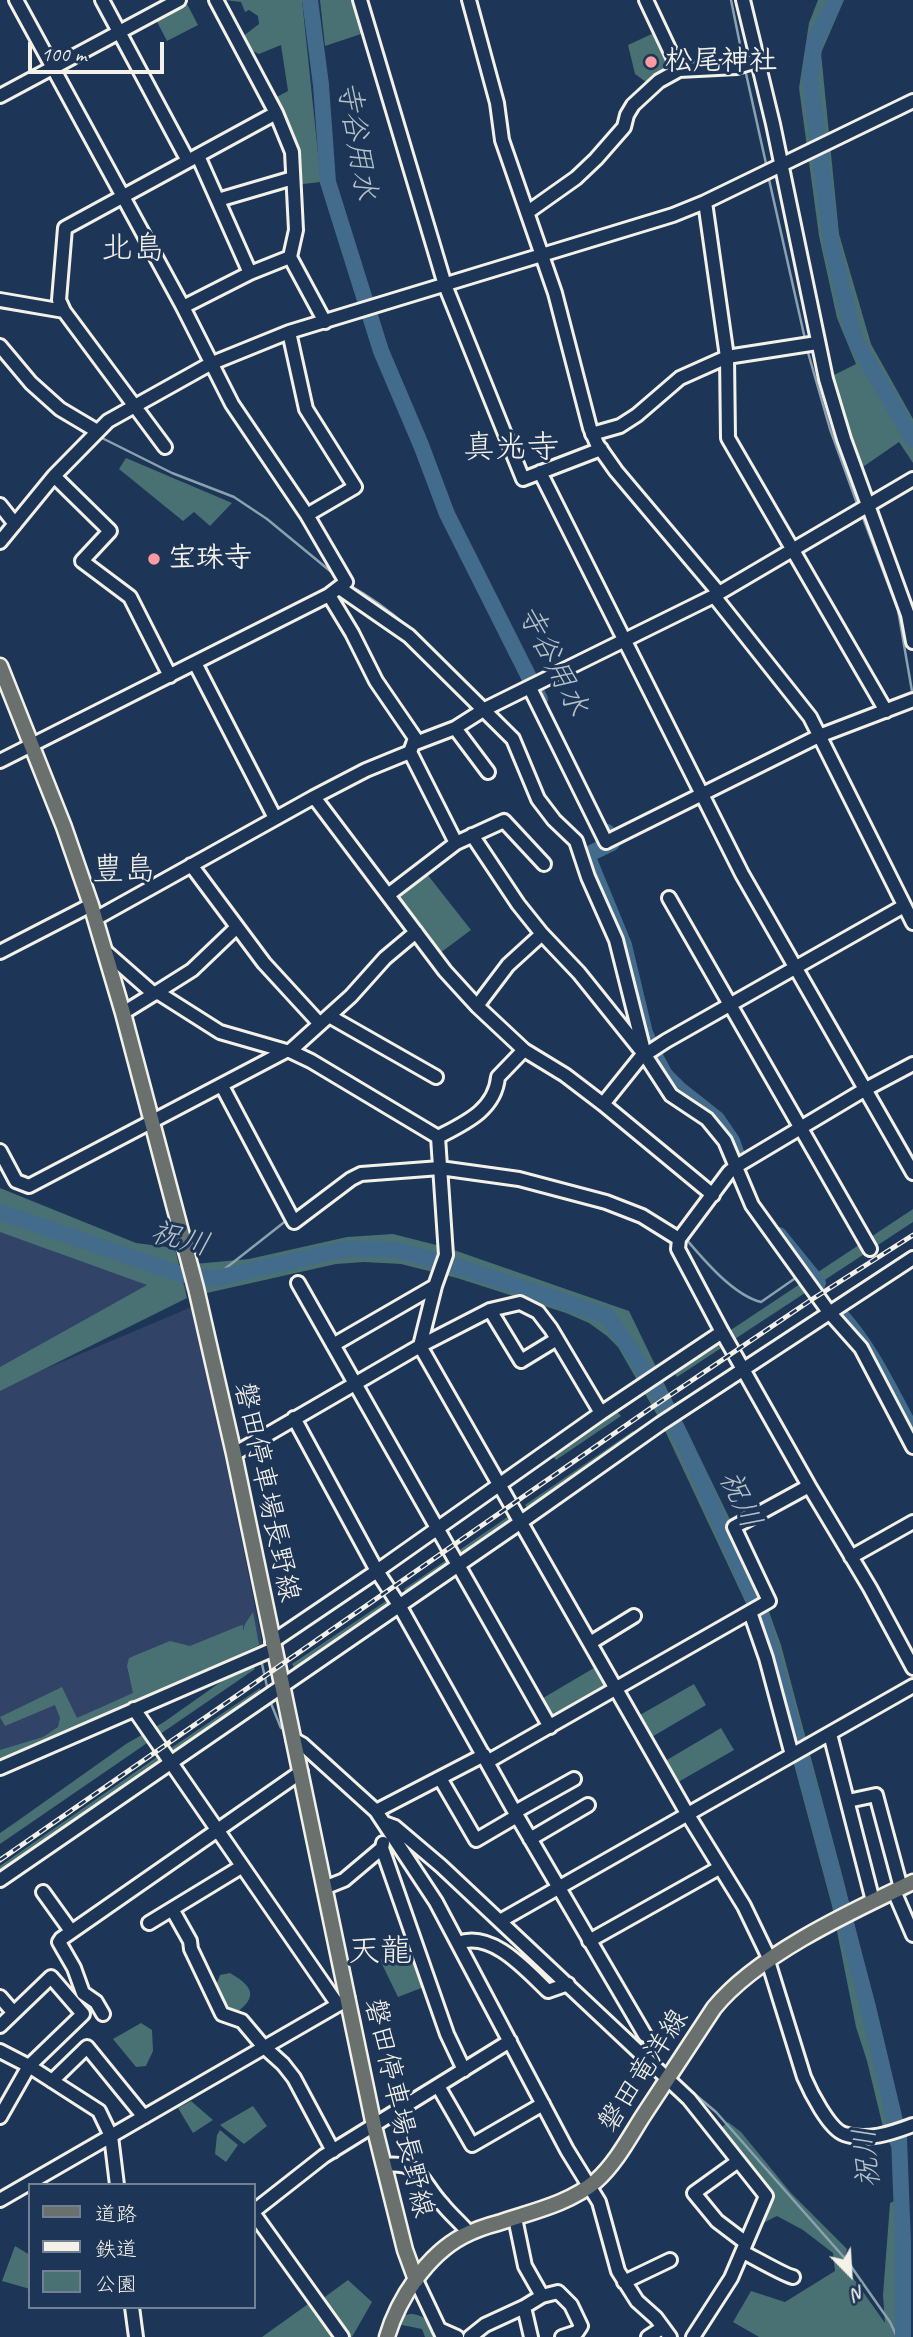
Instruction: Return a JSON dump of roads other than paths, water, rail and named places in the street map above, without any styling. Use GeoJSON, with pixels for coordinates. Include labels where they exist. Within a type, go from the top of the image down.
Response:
{"type":"FeatureCollection","features":[{"type":"Feature","properties":{"kind":"main road","name":"磐田停車場長野線"},"geometry":{"type":"LineString","coordinates":[[0,666],[4,687],[31,745],[93,912],[123,1013],[196,1288],[301,1772],[343,2002],[405,2250],[416,2280]]}},
{"type":"Feature","properties":{"kind":"main road","name":"磐田竜洋線"},"geometry":{"type":"LineString","coordinates":[[416,2280],[452,2243],[469,2233],[548,2206],[589,2186],[618,2155],[713,2008],[728,1991],[746,1974],[831,1923],[903,1887]]}},
{"type":"Feature","properties":{"kind":"main road"},"geometry":{"type":"LineString","coordinates":[[387,2337],[416,2280]]}},
{"type":"Feature","properties":{"kind":"street"},"geometry":{"type":"LineString","coordinates":[[0,761],[329,596],[341,589],[346,582],[307,515],[248,432],[16,0]]}},
{"type":"Feature","properties":{"kind":"street"},"geometry":{"type":"LineString","coordinates":[[102,0],[218,200],[250,273]]}},
{"type":"Feature","properties":{"kind":"street"},"geometry":{"type":"LineString","coordinates":[[0,96],[179,0]]}},
{"type":"Feature","properties":{"kind":"street"},"geometry":{"type":"LineString","coordinates":[[216,0],[276,113],[292,152],[296,230],[290,257],[325,322]]}},
{"type":"Feature","properties":{"kind":"street"},"geometry":{"type":"LineString","coordinates":[[360,0],[445,285],[523,480],[601,449]]}},
{"type":"Feature","properties":{"kind":"street"},"geometry":{"type":"LineString","coordinates":[[469,0],[497,103],[502,140],[543,255],[592,434],[615,471],[717,594],[810,717],[913,923]]}},
{"type":"Feature","properties":{"kind":"street"},"geometry":{"type":"LineString","coordinates":[[646,0],[679,70]]}},
{"type":"Feature","properties":{"kind":"street"},"geometry":{"type":"LineString","coordinates":[[743,0],[781,164],[817,343],[844,439],[910,615],[913,642]]}},
{"type":"Feature","properties":{"kind":"street"},"geometry":{"type":"LineString","coordinates":[[528,212],[576,178],[596,159],[624,127],[626,115],[633,105],[659,81],[679,70],[737,67],[757,61]]}},
{"type":"Feature","properties":{"kind":"street"},"geometry":{"type":"LineString","coordinates":[[0,542],[54,476],[94,434],[134,405],[210,364],[289,332],[648,224],[705,202],[913,101]]}},
{"type":"Feature","properties":{"kind":"street"},"geometry":{"type":"LineString","coordinates":[[165,447],[64,311],[59,300],[59,286],[65,228],[276,113]]}},
{"type":"Feature","properties":{"kind":"street"},"geometry":{"type":"LineString","coordinates":[[218,200],[293,177]]}},
{"type":"Feature","properties":{"kind":"street"},"geometry":{"type":"LineString","coordinates":[[705,202],[727,357],[728,438],[886,711]]}},
{"type":"Feature","properties":{"kind":"street"},"geometry":{"type":"LineString","coordinates":[[183,307],[250,273],[290,257]]}},
{"type":"Feature","properties":{"kind":"street"},"geometry":{"type":"LineString","coordinates":[[0,300],[64,311]]}},
{"type":"Feature","properties":{"kind":"street"},"geometry":{"type":"LineString","coordinates":[[289,332],[306,409],[355,487],[307,515]]}},
{"type":"Feature","properties":{"kind":"street"},"geometry":{"type":"LineString","coordinates":[[592,434],[620,426],[638,415],[680,379],[727,357],[817,343]]}},
{"type":"Feature","properties":{"kind":"street"},"geometry":{"type":"LineString","coordinates":[[0,346],[31,383],[94,434]]}},
{"type":"Feature","properties":{"kind":"street"},"geometry":{"type":"LineString","coordinates":[[540,472],[742,874],[913,1173]]}},
{"type":"Feature","properties":{"kind":"street"},"geometry":{"type":"LineString","coordinates":[[54,476],[110,531],[82,561],[130,597],[170,676]]}},
{"type":"Feature","properties":{"kind":"street"},"geometry":{"type":"LineString","coordinates":[[0,952],[93,912],[191,865],[366,769],[455,728],[485,709],[717,594],[913,480]]}},
{"type":"Feature","properties":{"kind":"street"},"geometry":{"type":"LineString","coordinates":[[0,505],[15,524]]}},
{"type":"Feature","properties":{"kind":"street"},"geometry":{"type":"LineString","coordinates":[[341,589],[409,636],[513,739],[538,799],[554,820],[576,841],[588,877],[616,940],[645,1055]]}},
{"type":"Feature","properties":{"kind":"street"},"geometry":{"type":"LineString","coordinates":[[329,596],[352,633],[376,681],[415,738],[411,748],[456,843]]}},
{"type":"Feature","properties":{"kind":"street"},"geometry":{"type":"LineString","coordinates":[[195,663],[275,818]]}},
{"type":"Feature","properties":{"kind":"street"},"geometry":{"type":"LineString","coordinates":[[530,688],[606,842],[819,736],[913,700]]}},
{"type":"Feature","properties":{"kind":"street"},"geometry":{"type":"LineString","coordinates":[[455,728],[488,772]]}},
{"type":"Feature","properties":{"kind":"street"},"geometry":{"type":"LineString","coordinates":[[314,797],[445,971],[477,1006],[524,1050],[565,1075],[603,1104],[713,1195]]}},
{"type":"Feature","properties":{"kind":"street"},"geometry":{"type":"LineString","coordinates":[[388,895],[456,843],[504,821],[544,864]]}},
{"type":"Feature","properties":{"kind":"street"},"geometry":{"type":"LineString","coordinates":[[472,835],[518,904],[579,973],[645,1055],[671,1095],[706,1119],[725,1141],[752,1205],[829,1312],[861,1348],[913,1447]]}},
{"type":"Feature","properties":{"kind":"street"},"geometry":{"type":"LineString","coordinates":[[191,865],[264,963],[325,1020],[436,1077]]}},
{"type":"Feature","properties":{"kind":"street"},"geometry":{"type":"LineString","coordinates":[[669,898],[870,1249]]}},
{"type":"Feature","properties":{"kind":"street"},"geometry":{"type":"LineString","coordinates":[[603,1104],[640,1058],[904,906]]}},
{"type":"Feature","properties":{"kind":"street"},"geometry":{"type":"LineString","coordinates":[[123,1013],[192,970],[237,927]]}},
{"type":"Feature","properties":{"kind":"street"},"geometry":{"type":"LineString","coordinates":[[0,1151],[16,1181],[29,1186],[152,1123],[288,1051],[351,996],[385,958],[416,932]]}},
{"type":"Feature","properties":{"kind":"street"},"geometry":{"type":"LineString","coordinates":[[477,1006],[508,965],[542,934]]}},
{"type":"Feature","properties":{"kind":"street"},"geometry":{"type":"LineString","coordinates":[[104,950],[155,993],[220,1032],[288,1051],[311,1061],[438,1137]]}},
{"type":"Feature","properties":{"kind":"street"},"geometry":{"type":"LineString","coordinates":[[438,1137],[478,1115],[496,1091],[498,1077],[524,1050]]}},
{"type":"Feature","properties":{"kind":"street"},"geometry":{"type":"LineString","coordinates":[[913,1064],[864,1090],[729,1172],[679,1239],[681,1256],[722,1332],[913,1668]]}},
{"type":"Feature","properties":{"kind":"street"},"geometry":{"type":"LineString","coordinates":[[222,1086],[294,1223],[351,1178],[361,1174],[440,1168],[519,1179],[606,1202],[642,1216],[679,1239]]}},
{"type":"Feature","properties":{"kind":"street"},"geometry":{"type":"LineString","coordinates":[[438,1137],[446,1255],[420,1346],[688,1815],[744,1906],[769,1961],[804,2077],[835,2128],[845,2134],[872,2137],[913,2125]]}},
{"type":"Feature","properties":{"kind":"street"},"geometry":{"type":"LineString","coordinates":[[0,1880],[660,1424],[913,1258]]}},
{"type":"Feature","properties":{"kind":"street"},"geometry":{"type":"LineString","coordinates":[[298,1283],[550,1727]]}},
{"type":"Feature","properties":{"kind":"street"},"geometry":{"type":"LineString","coordinates":[[333,1345],[435,1286]]}},
{"type":"Feature","properties":{"kind":"street"},"geometry":{"type":"LineString","coordinates":[[234,1454],[420,1346],[490,1310],[520,1303],[538,1312],[601,1413]]}},
{"type":"Feature","properties":{"kind":"street"},"geometry":{"type":"LineString","coordinates":[[490,1310],[521,1361],[557,1339]]}},
{"type":"Feature","properties":{"kind":"street"},"geometry":{"type":"LineString","coordinates":[[0,1768],[273,1645],[601,1413],[722,1332]]}},
{"type":"Feature","properties":{"kind":"street"},"geometry":{"type":"LineString","coordinates":[[294,1418],[377,1571],[645,2035]]}},
{"type":"Feature","properties":{"kind":"street"},"geometry":{"type":"LineString","coordinates":[[376,1811],[550,1727],[769,1601],[734,1527],[809,1486]]}},
{"type":"Feature","properties":{"kind":"street"},"geometry":{"type":"LineString","coordinates":[[851,1557],[913,1522]]}},
{"type":"Feature","properties":{"kind":"street"},"geometry":{"type":"LineString","coordinates":[[750,1612],[766,1658],[792,1755]]}},
{"type":"Feature","properties":{"kind":"street"},"geometry":{"type":"LineString","coordinates":[[590,1643],[634,1616]]}},
{"type":"Feature","properties":{"kind":"street"},"geometry":{"type":"LineString","coordinates":[[500,1921],[913,1686]]}},
{"type":"Feature","properties":{"kind":"street"},"geometry":{"type":"LineString","coordinates":[[34,2183],[263,2046],[343,2002],[241,1867],[134,1709]]}},
{"type":"Feature","properties":{"kind":"street"},"geometry":{"type":"LineString","coordinates":[[830,1734],[873,1902]]}},
{"type":"Feature","properties":{"kind":"street"},"geometry":{"type":"LineString","coordinates":[[293,1739],[302,1744],[376,1811],[436,1902],[604,2214],[614,2261],[624,2282],[637,2301],[666,2332],[648,2337]]}},
{"type":"Feature","properties":{"kind":"street"},"geometry":{"type":"LineString","coordinates":[[103,2014],[96,2002],[83,1993],[74,1968],[59,1942],[71,1931],[301,1772]]}},
{"type":"Feature","properties":{"kind":"street"},"geometry":{"type":"LineString","coordinates":[[440,1778],[476,1840],[574,1779]]}},
{"type":"Feature","properties":{"kind":"street"},"geometry":{"type":"LineString","coordinates":[[848,1801],[876,1795],[903,1887],[913,1935]]}},
{"type":"Feature","properties":{"kind":"street"},"geometry":{"type":"LineString","coordinates":[[530,1839],[588,1805]]}},
{"type":"Feature","properties":{"kind":"street"},"geometry":{"type":"LineString","coordinates":[[385,1826],[382,1849],[447,2034],[464,2070]]}},
{"type":"Feature","properties":{"kind":"street"},"geometry":{"type":"LineString","coordinates":[[385,1826],[395,1826],[689,2099],[765,2196],[722,2296],[693,2337]]}},
{"type":"Feature","properties":{"kind":"street"},"geometry":{"type":"LineString","coordinates":[[324,1888],[344,1880],[382,1849]]}},
{"type":"Feature","properties":{"kind":"street"},"geometry":{"type":"LineString","coordinates":[[149,1923],[241,1867]]}},
{"type":"Feature","properties":{"kind":"street"},"geometry":{"type":"LineString","coordinates":[[589,1941],[719,1868]]}},
{"type":"Feature","properties":{"kind":"street"},"geometry":{"type":"LineString","coordinates":[[43,1892],[71,1931]]}},
{"type":"Feature","properties":{"kind":"street"},"geometry":{"type":"LineString","coordinates":[[172,1909],[190,1941],[191,1949],[222,2014],[242,2021],[294,2078],[333,2151]]}},
{"type":"Feature","properties":{"kind":"street"},"geometry":{"type":"LineString","coordinates":[[458,1942],[465,1940],[496,1945],[548,1991],[568,1984]]}},
{"type":"Feature","properties":{"kind":"street"},"geometry":{"type":"LineString","coordinates":[[0,2026],[51,1977],[82,2014],[29,2066],[0,2117]]}},
{"type":"Feature","properties":{"kind":"street"},"geometry":{"type":"LineString","coordinates":[[0,1997],[13,2012]]}},
{"type":"Feature","properties":{"kind":"street"},"geometry":{"type":"LineString","coordinates":[[256,2210],[333,2151],[510,2041]]}},
{"type":"Feature","properties":{"kind":"street"},"geometry":{"type":"LineString","coordinates":[[52,2081],[87,2047],[144,2117]]}},
{"type":"Feature","properties":{"kind":"street"},"geometry":{"type":"LineString","coordinates":[[0,2051],[29,2066],[99,2111],[111,2136],[117,2183]]}},
{"type":"Feature","properties":{"kind":"street"},"geometry":{"type":"LineString","coordinates":[[438,2086],[472,2145],[543,2104]]}},
{"type":"Feature","properties":{"kind":"street"},"geometry":{"type":"LineString","coordinates":[[737,2162],[694,2193],[744,2248],[786,2276],[793,2277]]}},
{"type":"Feature","properties":{"kind":"street"},"geometry":{"type":"LineString","coordinates":[[384,2165],[400,2164],[418,2173],[441,2204],[469,2233]]}},
{"type":"Feature","properties":{"kind":"street"},"geometry":{"type":"LineString","coordinates":[[0,2200],[28,2186]]}},
{"type":"Feature","properties":{"kind":"street"},"geometry":{"type":"LineString","coordinates":[[256,2215],[342,2337]]}},
{"type":"Feature","properties":{"kind":"street"},"geometry":{"type":"LineString","coordinates":[[515,2218],[525,2266],[542,2296]]}},
{"type":"Feature","properties":{"kind":"street"},"geometry":{"type":"LineString","coordinates":[[624,2282],[670,2260]]}},
{"type":"Feature","properties":{"kind":"street"},"geometry":{"type":"LineString","coordinates":[[416,2280],[441,2333],[457,2337]]}},
{"type":"Feature","properties":{"kind":"street"},"geometry":{"type":"LineString","coordinates":[[470,2337],[485,2325],[542,2296],[558,2292],[572,2305],[581,2326],[562,2337]]}},
{"type":"Feature","properties":{"kind":"street"},"geometry":{"type":"LineString","coordinates":[[524,2307],[531,2337]]}},
{"type":"Feature","properties":{"kind":"street"},"geometry":{"type":"LineString","coordinates":[[132,2309],[136,2337]]}},
{"type":"Feature","properties":{"kind":"waterway","name":"寺谷用水"},"geometry":{"type":"LineString","coordinates":[[310,0],[321,85],[328,182],[381,351],[447,514],[540,699]]}},
{"type":"Feature","properties":{"kind":"waterway"},"geometry":{"type":"LineString","coordinates":[[731,0],[743,59]]}},
{"type":"Feature","properties":{"kind":"waterway"},"geometry":{"type":"LineString","coordinates":[[835,0],[815,41],[810,78],[832,247],[855,340],[913,440]]}},
{"type":"Feature","properties":{"kind":"waterway"},"geometry":{"type":"LineString","coordinates":[[745,69],[767,168]]}},
{"type":"Feature","properties":{"kind":"waterway"},"geometry":{"type":"LineString","coordinates":[[768,175],[805,339]]}},
{"type":"Feature","properties":{"kind":"waterway"},"geometry":{"type":"LineString","coordinates":[[807,349],[830,429],[858,506]]}},
{"type":"Feature","properties":{"kind":"waterway"},"geometry":{"type":"LineString","coordinates":[[67,420],[83,429]]}},
{"type":"Feature","properties":{"kind":"waterway"},"geometry":{"type":"LineString","coordinates":[[98,436],[172,473],[234,497],[267,519],[335,575]]}},
{"type":"Feature","properties":{"kind":"waterway"},"geometry":{"type":"LineString","coordinates":[[862,515],[898,610],[913,697]]}},
{"type":"Feature","properties":{"kind":"waterway"},"geometry":{"type":"LineString","coordinates":[[349,585],[394,615],[459,677]]}},
{"type":"Feature","properties":{"kind":"waterway"},"geometry":{"type":"LineString","coordinates":[[498,716],[513,731]]}},
{"type":"Feature","properties":{"kind":"waterway","name":"寺谷用水"},"geometry":{"type":"LineString","coordinates":[[607,832],[612,843],[587,855],[624,945],[645,1033],[665,1075],[717,1119],[732,1141],[740,1164]]}},
{"type":"Feature","properties":{"kind":"waterway","name":"祝川"},"geometry":{"type":"LineString","coordinates":[[0,1212],[180,1274],[212,1279],[346,1249],[397,1250],[459,1267],[607,1316],[656,1388],[684,1443],[758,1607],[816,1810],[899,2138],[903,2337]]}},
{"type":"Feature","properties":{"kind":"waterway"},"geometry":{"type":"LineString","coordinates":[[212,1279],[287,1220]]}},
{"type":"Feature","properties":{"kind":"waterway"},"geometry":{"type":"LineString","coordinates":[[661,1221],[679,1231]]}},
{"type":"Feature","properties":{"kind":"waterway","name":"寺谷用水"},"geometry":{"type":"LineString","coordinates":[[779,1235],[818,1283]]}},
{"type":"Feature","properties":{"kind":"waterway"},"geometry":{"type":"LineString","coordinates":[[686,1239],[730,1285],[761,1302],[797,1277]]}},
{"type":"Feature","properties":{"kind":"waterway","name":"寺谷用水"},"geometry":{"type":"LineString","coordinates":[[837,1311],[870,1355],[913,1433]]}},
{"type":"Feature","properties":{"kind":"waterway"},"geometry":{"type":"LineString","coordinates":[[254,1662],[262,1664],[268,1691]]}},
{"type":"Feature","properties":{"kind":"waterway"},"geometry":{"type":"LineString","coordinates":[[270,1701],[281,1728],[284,1728]]}},
{"type":"Feature","properties":{"kind":"waterway"},"geometry":{"type":"LineString","coordinates":[[297,1732],[360,1788]]}},
{"type":"Feature","properties":{"kind":"waterway"},"geometry":{"type":"LineString","coordinates":[[678,2080],[716,2112],[848,2262],[890,2322],[897,2337]]}},
{"type":"Feature","properties":{"kind":"railway"},"geometry":{"type":"LineString","coordinates":[[0,1860],[648,1410],[913,1235]]}},
{"type":"Feature","properties":{"kind":"place","name":"松尾神社"},"geometry":{"type":"Point","coordinates":[651,62]}},
{"type":"Feature","properties":{"kind":"place","name":"宝珠寺"},"geometry":{"type":"Point","coordinates":[154,559]}},
{"type":"Feature","properties":{"kind":"district","name":"北島"},"geometry":{"type":"Point","coordinates":[133,250]}},
{"type":"Feature","properties":{"kind":"district","name":"真光寺"},"geometry":{"type":"Point","coordinates":[511,449]}},
{"type":"Feature","properties":{"kind":"district","name":"豊島"},"geometry":{"type":"Point","coordinates":[124,871]}},
{"type":"Feature","properties":{"kind":"district","name":"天龍"},"geometry":{"type":"Point","coordinates":[380,1953]}}]}
